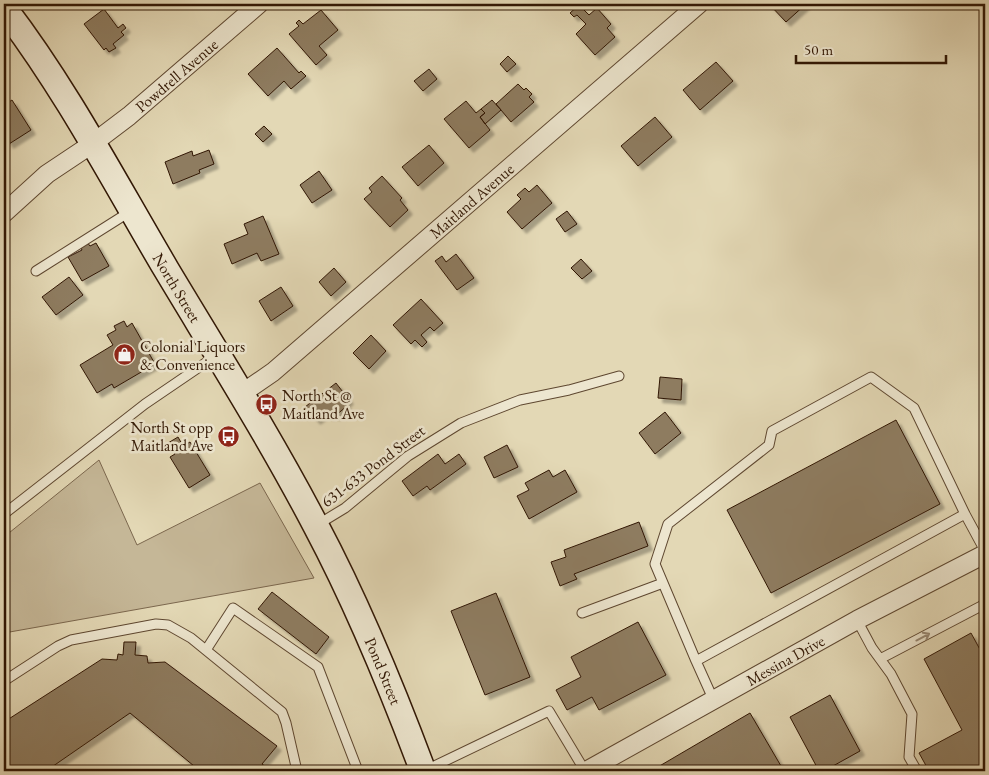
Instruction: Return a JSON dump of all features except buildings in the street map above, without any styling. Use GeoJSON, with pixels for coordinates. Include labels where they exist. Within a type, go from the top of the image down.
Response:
{"type":"FeatureCollection","features":[{"type":"Feature","properties":{"kind":"main road","name":"North Street"},"geometry":{"type":"LineString","coordinates":[[4,8],[55,82],[282,463],[340,573]]}},
{"type":"Feature","properties":{"kind":"main road","name":"Pond Street"},"geometry":{"type":"LineString","coordinates":[[340,573],[390,685],[423,771]]}},
{"type":"Feature","properties":{"kind":"street","name":"Powdrell Avenue"},"geometry":{"type":"LineString","coordinates":[[4,213],[41,179],[129,116],[259,4]]}},
{"type":"Feature","properties":{"kind":"street","name":"Maitland Avenue"},"geometry":{"type":"LineString","coordinates":[[240,394],[273,372],[699,4]]}},
{"type":"Feature","properties":{"kind":"street","name":"Messina Drive"},"geometry":{"type":"LineString","coordinates":[[586,771],[857,620],[984,556]]}},
{"type":"Feature","properties":{"kind":"lane"},"geometry":{"type":"LineString","coordinates":[[36,271],[132,211]]}},
{"type":"Feature","properties":{"kind":"lane"},"geometry":{"type":"LineString","coordinates":[[4,514],[145,404],[217,355]]}},
{"type":"Feature","properties":{"kind":"lane","name":"631-633 Pond Street"},"geometry":{"type":"LineString","coordinates":[[316,526],[345,508],[408,456],[461,423],[520,400],[569,390],[619,376]]}},
{"type":"Feature","properties":{"kind":"lane"},"geometry":{"type":"LineString","coordinates":[[714,701],[655,564],[668,524],[769,445],[772,431],[871,377],[914,408],[966,514],[984,556]]}},
{"type":"Feature","properties":{"kind":"lane"},"geometry":{"type":"LineString","coordinates":[[696,661],[966,514]]}},
{"type":"Feature","properties":{"kind":"lane"},"geometry":{"type":"LineString","coordinates":[[582,613],[663,583]]}},
{"type":"Feature","properties":{"kind":"lane"},"geometry":{"type":"LineString","coordinates":[[880,659],[985,604]]}},
{"type":"Feature","properties":{"kind":"lane"},"geometry":{"type":"LineString","coordinates":[[206,650],[233,608],[318,667],[358,771]]}},
{"type":"Feature","properties":{"kind":"lane"},"geometry":{"type":"LineString","coordinates":[[857,620],[872,648],[891,674],[912,714],[909,757],[917,771]]}},
{"type":"Feature","properties":{"kind":"lane"},"geometry":{"type":"LineString","coordinates":[[4,681],[58,646],[71,640],[156,624],[168,625],[180,631],[206,650],[282,712],[297,771]]}},
{"type":"Feature","properties":{"kind":"lane"},"geometry":{"type":"LineString","coordinates":[[423,771],[549,711],[586,771]]}},
{"type":"Feature","properties":{"kind":"shaded area"},"geometry":{"type":"Polygon","coordinates":[[[99,460],[137,545],[260,483],[314,578],[4,633],[4,537],[99,460]]]}},
{"type":"Feature","properties":{"kind":"place","name":"Colonial Liquors & Convenience"},"geometry":{"type":"Point","coordinates":[124,355]}},
{"type":"Feature","properties":{"kind":"place","name":"North St @ Maitland Ave"},"geometry":{"type":"Point","coordinates":[266,404]}},
{"type":"Feature","properties":{"kind":"place","name":"North St opp Maitland Ave"},"geometry":{"type":"Point","coordinates":[229,436]}}]}
